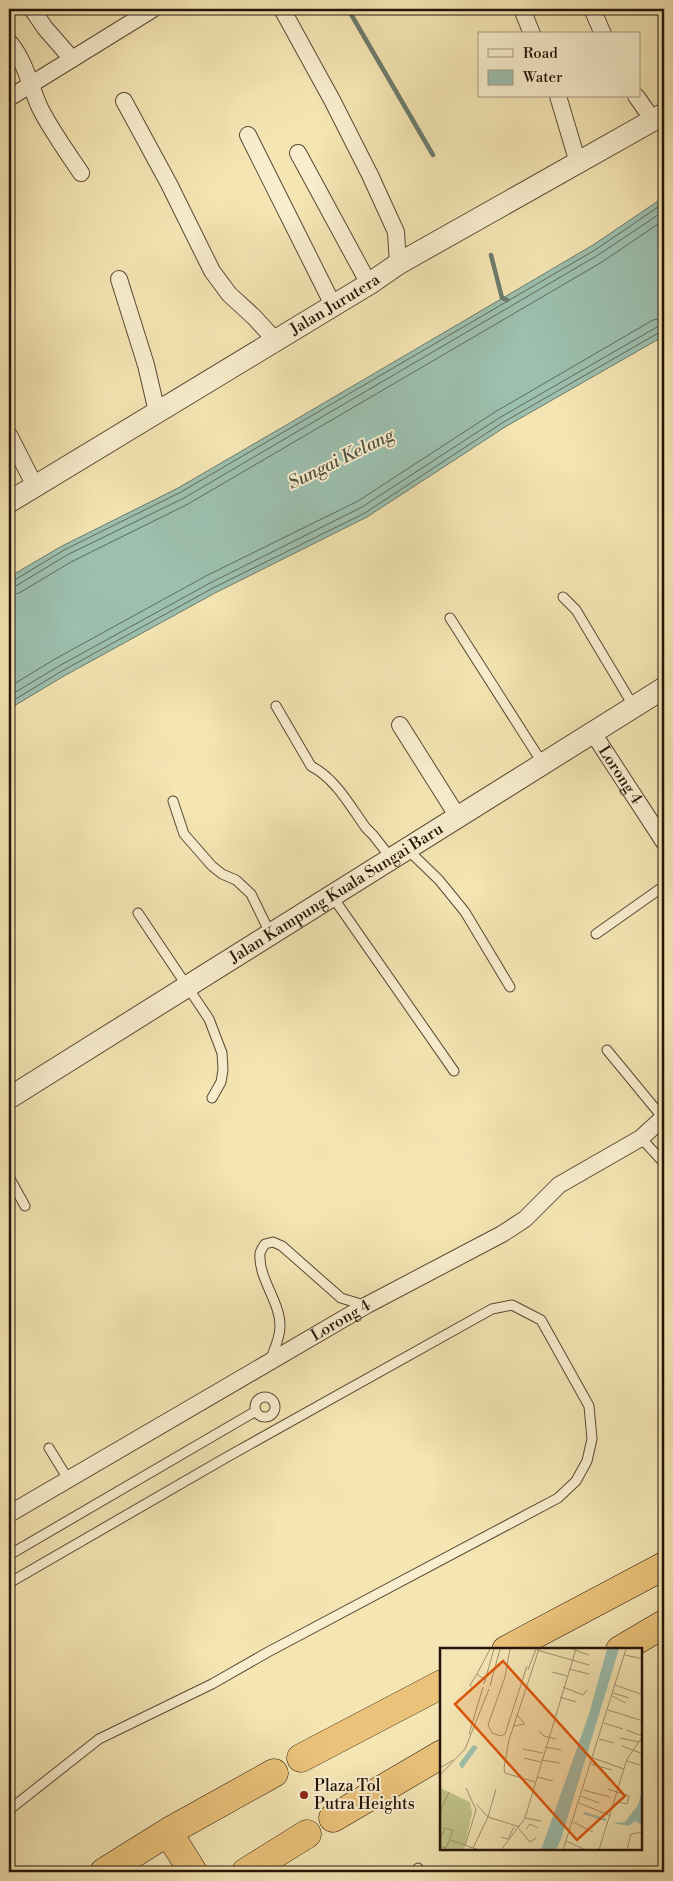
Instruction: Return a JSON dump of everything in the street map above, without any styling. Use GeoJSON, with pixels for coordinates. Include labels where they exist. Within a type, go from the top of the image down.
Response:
{"type":"FeatureCollection","features":[{"type":"Feature","properties":{"kind":"highway"},"geometry":{"type":"LineString","coordinates":[[510,1648],[664,1566]]}},
{"type":"Feature","properties":{"kind":"highway"},"geometry":{"type":"LineString","coordinates":[[623,1648],[664,1624]]}},
{"type":"Feature","properties":{"kind":"highway"},"geometry":{"type":"LineString","coordinates":[[301,1758],[440,1685]]}},
{"type":"Feature","properties":{"kind":"highway"},"geometry":{"type":"LineString","coordinates":[[333,1818],[440,1755]]}},
{"type":"Feature","properties":{"kind":"highway"},"geometry":{"type":"LineString","coordinates":[[104,1872],[168,1832],[274,1773]]}},
{"type":"Feature","properties":{"kind":"highway"},"geometry":{"type":"LineString","coordinates":[[168,1832],[193,1872]]}},
{"type":"Feature","properties":{"kind":"highway"},"geometry":{"type":"LineString","coordinates":[[246,1872],[273,1859],[307,1834]]}},
{"type":"Feature","properties":{"kind":"street"},"geometry":{"type":"LineString","coordinates":[[32,9],[45,28],[72,59]]}},
{"type":"Feature","properties":{"kind":"street"},"geometry":{"type":"LineString","coordinates":[[9,98],[153,9]]}},
{"type":"Feature","properties":{"kind":"street"},"geometry":{"type":"LineString","coordinates":[[282,9],[332,100],[396,232],[398,264]]}},
{"type":"Feature","properties":{"kind":"street"},"geometry":{"type":"LineString","coordinates":[[522,9],[531,32]]}},
{"type":"Feature","properties":{"kind":"street"},"geometry":{"type":"LineString","coordinates":[[593,11],[602,32]]}},
{"type":"Feature","properties":{"kind":"street"},"geometry":{"type":"LineString","coordinates":[[9,42],[15,50],[41,109],[81,173]]}},
{"type":"Feature","properties":{"kind":"street"},"geometry":{"type":"LineString","coordinates":[[559,98],[578,163]]}},
{"type":"Feature","properties":{"kind":"street"},"geometry":{"type":"LineString","coordinates":[[638,98],[659,117]]}},
{"type":"Feature","properties":{"kind":"street"},"geometry":{"type":"LineString","coordinates":[[124,101],[169,184],[212,271],[229,294],[275,340]]}},
{"type":"Feature","properties":{"kind":"street","name":"Jalan Jurutera"},"geometry":{"type":"LineString","coordinates":[[9,502],[369,284],[398,264],[659,117]]}},
{"type":"Feature","properties":{"kind":"street"},"geometry":{"type":"LineString","coordinates":[[248,135],[333,305]]}},
{"type":"Feature","properties":{"kind":"street"},"geometry":{"type":"LineString","coordinates":[[298,153],[369,284]]}},
{"type":"Feature","properties":{"kind":"street"},"geometry":{"type":"LineString","coordinates":[[119,279],[146,365],[157,412]]}},
{"type":"Feature","properties":{"kind":"street"},"geometry":{"type":"LineString","coordinates":[[9,435],[35,486]]}},
{"type":"Feature","properties":{"kind":"street","name":"Jalan Kampung Kuala Sungai Baru"},"geometry":{"type":"LineString","coordinates":[[9,1096],[664,688]]}},
{"type":"Feature","properties":{"kind":"street"},"geometry":{"type":"LineString","coordinates":[[400,725],[458,817]]}},
{"type":"Feature","properties":{"kind":"street","name":"Lorong 4"},"geometry":{"type":"LineString","coordinates":[[594,733],[664,842]]}},
{"type":"Feature","properties":{"kind":"street","name":"Lorong 4"},"geometry":{"type":"LineString","coordinates":[[9,1514],[367,1305],[502,1234],[525,1219],[559,1185],[641,1138],[664,1118]]}},
{"type":"Feature","properties":{"kind":"lane"},"geometry":{"type":"LineString","coordinates":[[563,597],[576,610],[634,708]]}},
{"type":"Feature","properties":{"kind":"lane"},"geometry":{"type":"LineString","coordinates":[[450,618],[543,764]]}},
{"type":"Feature","properties":{"kind":"lane"},"geometry":{"type":"LineString","coordinates":[[276,706],[311,766],[321,771],[330,779],[366,828],[399,854],[440,880],[465,912],[510,987]]}},
{"type":"Feature","properties":{"kind":"lane"},"geometry":{"type":"LineString","coordinates":[[173,802],[184,834],[212,866],[222,874],[236,880],[251,894],[270,934]]}},
{"type":"Feature","properties":{"kind":"lane"},"geometry":{"type":"LineString","coordinates":[[596,934],[664,886]]}},
{"type":"Feature","properties":{"kind":"lane"},"geometry":{"type":"LineString","coordinates":[[332,896],[454,1071]]}},
{"type":"Feature","properties":{"kind":"lane"},"geometry":{"type":"LineString","coordinates":[[138,912],[209,1019],[222,1053],[221,1082],[212,1098]]}},
{"type":"Feature","properties":{"kind":"lane"},"geometry":{"type":"LineString","coordinates":[[607,1050],[664,1118]]}},
{"type":"Feature","properties":{"kind":"lane"},"geometry":{"type":"LineString","coordinates":[[641,1138],[664,1163]]}},
{"type":"Feature","properties":{"kind":"lane"},"geometry":{"type":"LineString","coordinates":[[9,1177],[25,1206]]}},
{"type":"Feature","properties":{"kind":"lane"},"geometry":{"type":"LineString","coordinates":[[268,1364],[277,1342],[280,1327],[279,1316],[263,1269],[260,1253],[265,1244],[273,1242],[282,1246],[341,1298],[355,1304],[367,1305]]}},
{"type":"Feature","properties":{"kind":"lane"},"geometry":{"type":"LineString","coordinates":[[9,1583],[227,1457],[492,1309],[512,1304],[541,1320],[589,1406],[592,1439],[587,1461],[576,1481],[558,1498],[268,1652],[212,1684],[98,1739],[9,1810]]}},
{"type":"Feature","properties":{"kind":"lane"},"geometry":{"type":"LineString","coordinates":[[9,1555],[256,1411]]}},
{"type":"Feature","properties":{"kind":"lane"},"geometry":{"type":"LineString","coordinates":[[49,1448],[68,1479]]}},
{"type":"Feature","properties":{"kind":"water","name":"Sungai Kelang"},"geometry":{"type":"Polygon","coordinates":[[[664,197],[664,336],[505,427],[367,517],[215,593],[64,676],[9,709],[9,577],[62,546],[178,488],[593,245],[664,197]]]}},
{"type":"Feature","properties":{"kind":"waterway"},"geometry":{"type":"LineString","coordinates":[[348,9],[433,155]]}},
{"type":"Feature","properties":{"kind":"waterway"},"geometry":{"type":"LineString","coordinates":[[491,255],[502,298],[507,300]]}},
{"type":"Feature","properties":{"kind":"place","name":"Plaza Tol Putra Heights"},"geometry":{"type":"Point","coordinates":[304,1795]}}]}
